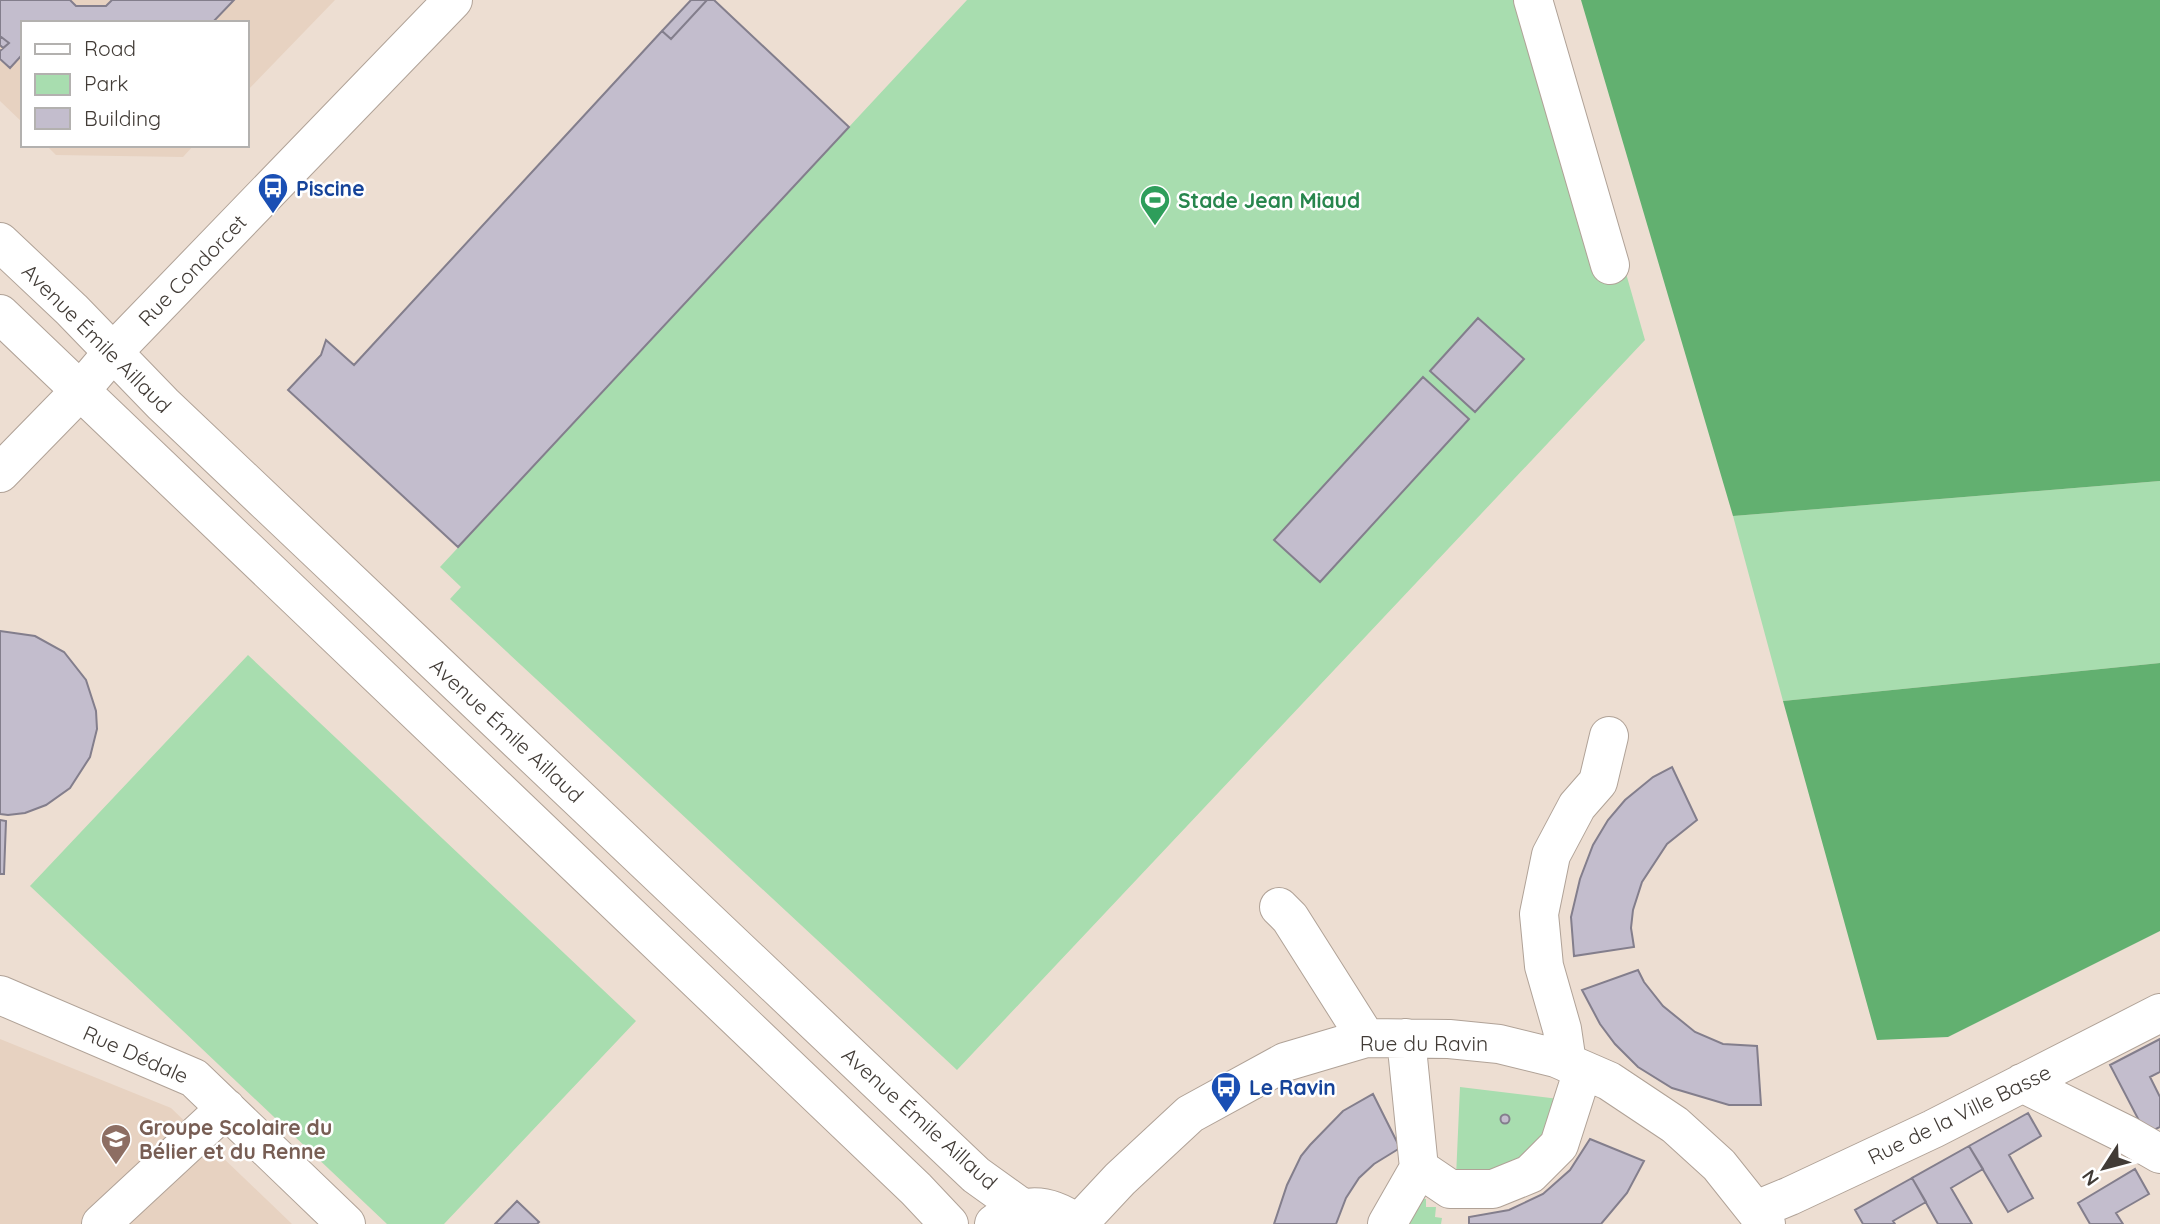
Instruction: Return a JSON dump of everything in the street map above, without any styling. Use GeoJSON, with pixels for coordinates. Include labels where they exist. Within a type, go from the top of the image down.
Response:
{"type":"FeatureCollection","features":[{"type":"Feature","properties":{"kind":"main road","name":"Rue Condorcet"},"geometry":{"type":"LineString","coordinates":[[0,473],[453,0]]}},
{"type":"Feature","properties":{"kind":"main road"},"geometry":{"type":"LineString","coordinates":[[1533,0],[1609,265]]}},
{"type":"Feature","properties":{"kind":"main road","name":"Avenue Émile Aillaud"},"geometry":{"type":"LineString","coordinates":[[0,242],[72,310],[168,409],[976,1175],[1008,1216]]}},
{"type":"Feature","properties":{"kind":"main road"},"geometry":{"type":"LineString","coordinates":[[0,314],[906,1179],[948,1224]]}},
{"type":"Feature","properties":{"kind":"main road"},"geometry":{"type":"LineString","coordinates":[[1419,1168],[1450,1189],[1493,1189],[1530,1174],[1559,1145],[1575,1066],[1544,966],[1539,914],[1551,855],[1577,806],[1598,782],[1609,736]]}},
{"type":"Feature","properties":{"kind":"main road"},"geometry":{"type":"LineString","coordinates":[[1279,907],[1290,918],[1366,1038]]}},
{"type":"Feature","properties":{"kind":"main road","name":"Rue Dédale"},"geometry":{"type":"LineString","coordinates":[[0,995],[194,1078],[346,1224]]}},
{"type":"Feature","properties":{"kind":"main road","name":"Rue de la Ville Basse"},"geometry":{"type":"LineString","coordinates":[[1761,1217],[1836,1175],[2160,1013]]}},
{"type":"Feature","properties":{"kind":"main road","name":"Rue du Ravin"},"geometry":{"type":"LineString","coordinates":[[1078,1224],[1120,1179],[1190,1114],[1285,1062],[1366,1038],[1449,1039],[1499,1044],[1575,1066],[1609,1081],[1675,1125],[1720,1165],[1761,1217]]}},
{"type":"Feature","properties":{"kind":"main road"},"geometry":{"type":"LineString","coordinates":[[1387,1224],[1419,1168],[1406,1038]]}},
{"type":"Feature","properties":{"kind":"main road"},"geometry":{"type":"LineString","coordinates":[[2022,1083],[2160,1154]]}},
{"type":"Feature","properties":{"kind":"main road"},"geometry":{"type":"LineString","coordinates":[[100,1224],[226,1108]]}},
{"type":"Feature","properties":{"kind":"main road"},"geometry":{"type":"LineString","coordinates":[[1008,1216],[1042,1207],[1061,1212],[1078,1224]]}},
{"type":"Feature","properties":{"kind":"shaded area"},"geometry":{"type":"Polygon","coordinates":[[[0,0],[335,0],[248,90],[248,21],[21,21],[21,121],[0,101],[0,0]]]}},
{"type":"Feature","properties":{"kind":"shaded area"},"geometry":{"type":"Polygon","coordinates":[[[48,147],[192,147],[183,157],[56,155],[48,147]]]}},
{"type":"Feature","properties":{"kind":"shaded area","name":"Groupe Scolaire du Bélier et du Renne"},"geometry":{"type":"Polygon","coordinates":[[[0,1039],[171,1108],[292,1224],[0,1224],[0,1039]]]}},
{"type":"Feature","properties":{"kind":"green space"},"geometry":{"type":"Polygon","coordinates":[[[967,0],[1548,0],[1645,340],[957,1070],[450,599],[461,587],[440,567],[967,0]]]}},
{"type":"Feature","properties":{"kind":"green space"},"geometry":{"type":"Polygon","coordinates":[[[1581,0],[2160,0],[2160,481],[1733,516],[1581,0]]]}},
{"type":"Feature","properties":{"kind":"green space"},"geometry":{"type":"Polygon","coordinates":[[[2160,481],[2160,663],[1783,701],[1733,516],[2160,481]]]}},
{"type":"Feature","properties":{"kind":"green space"},"geometry":{"type":"Polygon","coordinates":[[[248,655],[636,1021],[444,1224],[387,1224],[30,886],[248,655]]]}},
{"type":"Feature","properties":{"kind":"green space"},"geometry":{"type":"Polygon","coordinates":[[[2160,663],[2160,931],[1948,1037],[1877,1040],[1783,701],[2160,663]]]}},
{"type":"Feature","properties":{"kind":"green space"},"geometry":{"type":"Polygon","coordinates":[[[1460,1087],[1559,1099],[1553,1127],[1514,1171],[1456,1177],[1460,1087]]]}},
{"type":"Feature","properties":{"kind":"green space"},"geometry":{"type":"Polygon","coordinates":[[[1410,1199],[1426,1199],[1426,1207],[1436,1207],[1435,1217],[1442,1218],[1441,1224],[1397,1224],[1410,1199]]]}},
{"type":"Feature","properties":{"kind":"building"},"geometry":{"type":"Polygon","coordinates":[[[0,0],[70,0],[76,6],[106,6],[112,0],[234,0],[214,21],[21,21],[21,56],[10,68],[0,59],[0,51],[9,43],[0,36],[0,0]]]}},
{"type":"Feature","properties":{"kind":"building"},"geometry":{"type":"Polygon","coordinates":[[[691,0],[707,0],[671,39],[662,31],[691,0]]]}},
{"type":"Feature","properties":{"kind":"building"},"geometry":{"type":"Polygon","coordinates":[[[707,0],[714,0],[849,127],[458,547],[288,390],[321,355],[326,340],[354,365],[662,31],[671,39],[707,0]]]}},
{"type":"Feature","properties":{"kind":"building"},"geometry":{"type":"Polygon","coordinates":[[[0,36],[9,43],[3,48],[0,45],[0,36]]]}},
{"type":"Feature","properties":{"kind":"building"},"geometry":{"type":"Polygon","coordinates":[[[1478,318],[1524,359],[1475,412],[1430,371],[1478,318]]]}},
{"type":"Feature","properties":{"kind":"building"},"geometry":{"type":"Polygon","coordinates":[[[1423,377],[1469,419],[1320,582],[1274,540],[1423,377]]]}},
{"type":"Feature","properties":{"kind":"building"},"geometry":{"type":"Polygon","coordinates":[[[0,631],[35,636],[64,652],[86,680],[96,711],[97,729],[90,757],[70,788],[46,805],[25,813],[8,815],[0,814],[0,631]]]}},
{"type":"Feature","properties":{"kind":"building"},"geometry":{"type":"Polygon","coordinates":[[[1672,767],[1697,820],[1667,844],[1642,882],[1633,910],[1631,928],[1634,947],[1574,956],[1571,917],[1580,879],[1593,845],[1608,820],[1625,800],[1653,777],[1672,767]]]}},
{"type":"Feature","properties":{"kind":"building"},"geometry":{"type":"Polygon","coordinates":[[[0,820],[6,821],[4,874],[0,874],[0,820]]]}},
{"type":"Feature","properties":{"kind":"building"},"geometry":{"type":"Polygon","coordinates":[[[1638,970],[1663,1006],[1695,1032],[1723,1044],[1757,1046],[1761,1105],[1729,1105],[1672,1088],[1638,1067],[1615,1044],[1600,1024],[1582,990],[1638,970]]]}},
{"type":"Feature","properties":{"kind":"building"},"geometry":{"type":"Polygon","coordinates":[[[2160,1039],[2160,1072],[2150,1077],[2160,1097],[2160,1127],[2146,1134],[2110,1065],[2160,1039]]]}},
{"type":"Feature","properties":{"kind":"building"},"geometry":{"type":"Polygon","coordinates":[[[1373,1094],[1400,1148],[1374,1164],[1359,1178],[1346,1198],[1336,1224],[1274,1224],[1287,1185],[1301,1156],[1343,1111],[1373,1094]]]}},
{"type":"Feature","properties":{"kind":"building"},"geometry":{"type":"Polygon","coordinates":[[[2028,1113],[2041,1136],[2009,1155],[2033,1198],[2008,1212],[1969,1146],[2028,1113]]]}},
{"type":"Feature","properties":{"kind":"building"},"geometry":{"type":"Polygon","coordinates":[[[1505,1115],[1509,1119],[1505,1123],[1501,1119],[1505,1115]]]}},
{"type":"Feature","properties":{"kind":"building"},"geometry":{"type":"Polygon","coordinates":[[[1590,1139],[1644,1161],[1627,1193],[1601,1224],[1469,1224],[1469,1217],[1509,1210],[1543,1194],[1570,1170],[1590,1139]]]}},
{"type":"Feature","properties":{"kind":"building"},"geometry":{"type":"Polygon","coordinates":[[[1969,1146],[1983,1169],[1951,1188],[1972,1224],[1938,1224],[1912,1178],[1969,1146]]]}},
{"type":"Feature","properties":{"kind":"building"},"geometry":{"type":"Polygon","coordinates":[[[2135,1169],[2149,1194],[2116,1213],[2123,1224],[2090,1224],[2078,1203],[2135,1169]]]}},
{"type":"Feature","properties":{"kind":"building"},"geometry":{"type":"Polygon","coordinates":[[[1912,1178],[1926,1202],[1893,1221],[1895,1224],[1863,1224],[1855,1210],[1912,1178]]]}},
{"type":"Feature","properties":{"kind":"building"},"geometry":{"type":"Polygon","coordinates":[[[517,1201],[539,1222],[495,1224],[517,1201]]]}},
{"type":"Feature","properties":{"kind":"place","name":"Piscine"},"geometry":{"type":"Point","coordinates":[273,215]}},
{"type":"Feature","properties":{"kind":"place","name":"Stade Jean Miaud"},"geometry":{"type":"Point","coordinates":[1155,227]}},
{"type":"Feature","properties":{"kind":"place","name":"Le Ravin"},"geometry":{"type":"Point","coordinates":[1226,1114]}},
{"type":"Feature","properties":{"kind":"place","name":"Groupe Scolaire du Bélier et du Renne"},"geometry":{"type":"Point","coordinates":[116,1166]}}]}
